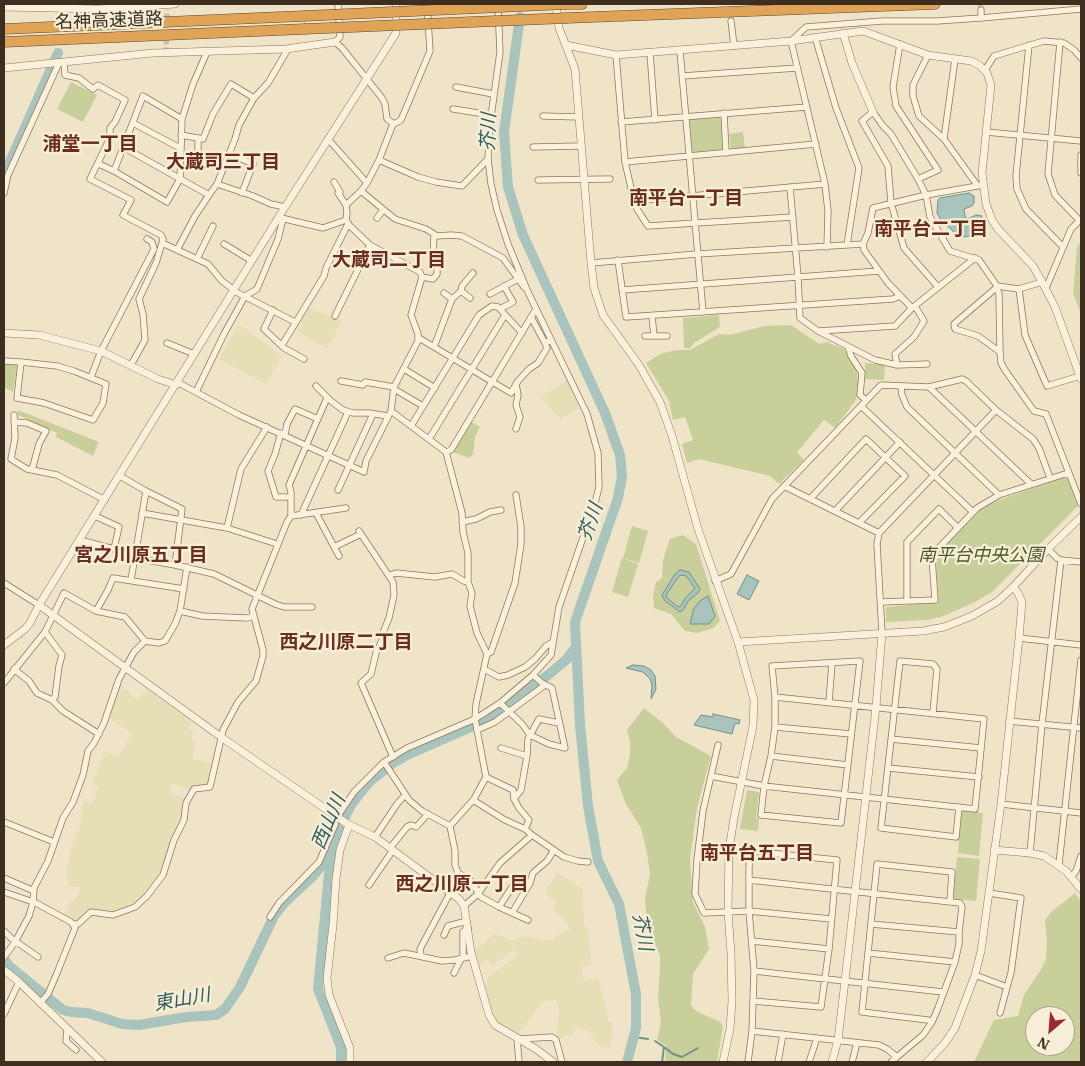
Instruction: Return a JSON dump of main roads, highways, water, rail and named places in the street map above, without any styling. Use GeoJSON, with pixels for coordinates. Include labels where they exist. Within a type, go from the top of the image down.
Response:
{"type":"FeatureCollection","features":[{"type":"Feature","properties":{"kind":"highway","name":"名神高速道路"},"geometry":{"type":"LineString","coordinates":[[4,29],[582,4]]}},
{"type":"Feature","properties":{"kind":"highway","name":"名神高速道路"},"geometry":{"type":"LineString","coordinates":[[4,42],[935,4]]}},
{"type":"Feature","properties":{"kind":"water"},"geometry":{"type":"Polygon","coordinates":[[[969,193],[974,196],[974,203],[972,206],[964,209],[965,217],[968,219],[976,215],[982,216],[978,229],[969,236],[958,238],[942,222],[937,213],[938,200],[940,198],[969,193]]]}},
{"type":"Feature","properties":{"kind":"water"},"geometry":{"type":"Polygon","coordinates":[[[680,570],[689,572],[700,589],[680,612],[665,601],[662,595],[675,574],[680,570]],[[679,576],[666,595],[678,607],[681,606],[686,597],[695,588],[686,576],[679,576]]]}},
{"type":"Feature","properties":{"kind":"water"},"geometry":{"type":"Polygon","coordinates":[[[747,575],[759,581],[749,600],[737,594],[747,575]]]}},
{"type":"Feature","properties":{"kind":"water"},"geometry":{"type":"Polygon","coordinates":[[[708,596],[715,616],[709,624],[690,624],[694,608],[708,596]]]}},
{"type":"Feature","properties":{"kind":"water"},"geometry":{"type":"Polygon","coordinates":[[[633,665],[644,666],[651,670],[655,676],[656,689],[651,699],[652,685],[650,679],[643,672],[626,668],[633,665]]]}},
{"type":"Feature","properties":{"kind":"water"},"geometry":{"type":"Polygon","coordinates":[[[713,714],[740,720],[739,724],[735,723],[732,734],[694,725],[701,715],[713,717],[713,714]]]}},
{"type":"Feature","properties":{"kind":"waterway","name":"芥川"},"geometry":{"type":"LineString","coordinates":[[520,17],[504,132],[508,187],[523,235],[605,413],[620,455],[622,476],[618,498],[575,622],[580,725],[588,806],[598,861],[619,904],[636,994],[636,1028],[627,1062]]}},
{"type":"Feature","properties":{"kind":"waterway"},"geometry":{"type":"LineString","coordinates":[[4,179],[58,53]]}},
{"type":"Feature","properties":{"kind":"waterway","name":"西山川"},"geometry":{"type":"LineString","coordinates":[[341,1062],[341,1047],[318,989],[331,853],[341,825],[351,805],[369,782],[393,763],[491,716],[548,675],[566,660],[576,647]]}},
{"type":"Feature","properties":{"kind":"waterway","name":"東山川"},"geometry":{"type":"LineString","coordinates":[[4,959],[10,967],[63,1010],[88,1013],[122,1024],[139,1025],[186,1017],[216,1015],[225,1009],[240,987],[274,916],[285,902],[313,876],[331,854]]}},
{"type":"Feature","properties":{"kind":"waterway"},"geometry":{"type":"LineString","coordinates":[[634,1037],[648,1039]]}},
{"type":"Feature","properties":{"kind":"waterway"},"geometry":{"type":"LineString","coordinates":[[655,1041],[664,1047],[662,1062]]}},
{"type":"Feature","properties":{"kind":"waterway"},"geometry":{"type":"LineString","coordinates":[[664,1047],[673,1054],[682,1057],[698,1048]]}},
{"type":"Feature","properties":{"kind":"tunnel"},"geometry":{"type":"LineString","coordinates":[[980,4],[981,10]]}},
{"type":"Feature","properties":{"kind":"tunnel"},"geometry":{"type":"LineString","coordinates":[[166,53],[167,10]]}},
{"type":"Feature","properties":{"kind":"district","name":"浦堂一丁目"},"geometry":{"type":"Point","coordinates":[90,145]}},
{"type":"Feature","properties":{"kind":"district","name":"大蔵司三丁目"},"geometry":{"type":"Point","coordinates":[223,163]}},
{"type":"Feature","properties":{"kind":"district","name":"南平台一丁目"},"geometry":{"type":"Point","coordinates":[686,199]}},
{"type":"Feature","properties":{"kind":"district","name":"南平台二丁目"},"geometry":{"type":"Point","coordinates":[931,230]}},
{"type":"Feature","properties":{"kind":"district","name":"大蔵司二丁目"},"geometry":{"type":"Point","coordinates":[389,261]}},
{"type":"Feature","properties":{"kind":"district","name":"宮之川原五丁目"},"geometry":{"type":"Point","coordinates":[141,556]}},
{"type":"Feature","properties":{"kind":"district","name":"西之川原二丁目"},"geometry":{"type":"Point","coordinates":[346,643]}},
{"type":"Feature","properties":{"kind":"district","name":"南平台五丁目"},"geometry":{"type":"Point","coordinates":[757,854]}},
{"type":"Feature","properties":{"kind":"district","name":"西之川原一丁目"},"geometry":{"type":"Point","coordinates":[462,885]}},
{"type":"Feature","properties":{"kind":"park label","name":"南平台中央公園"},"geometry":{"type":"Point","coordinates":[981,556]}}]}
